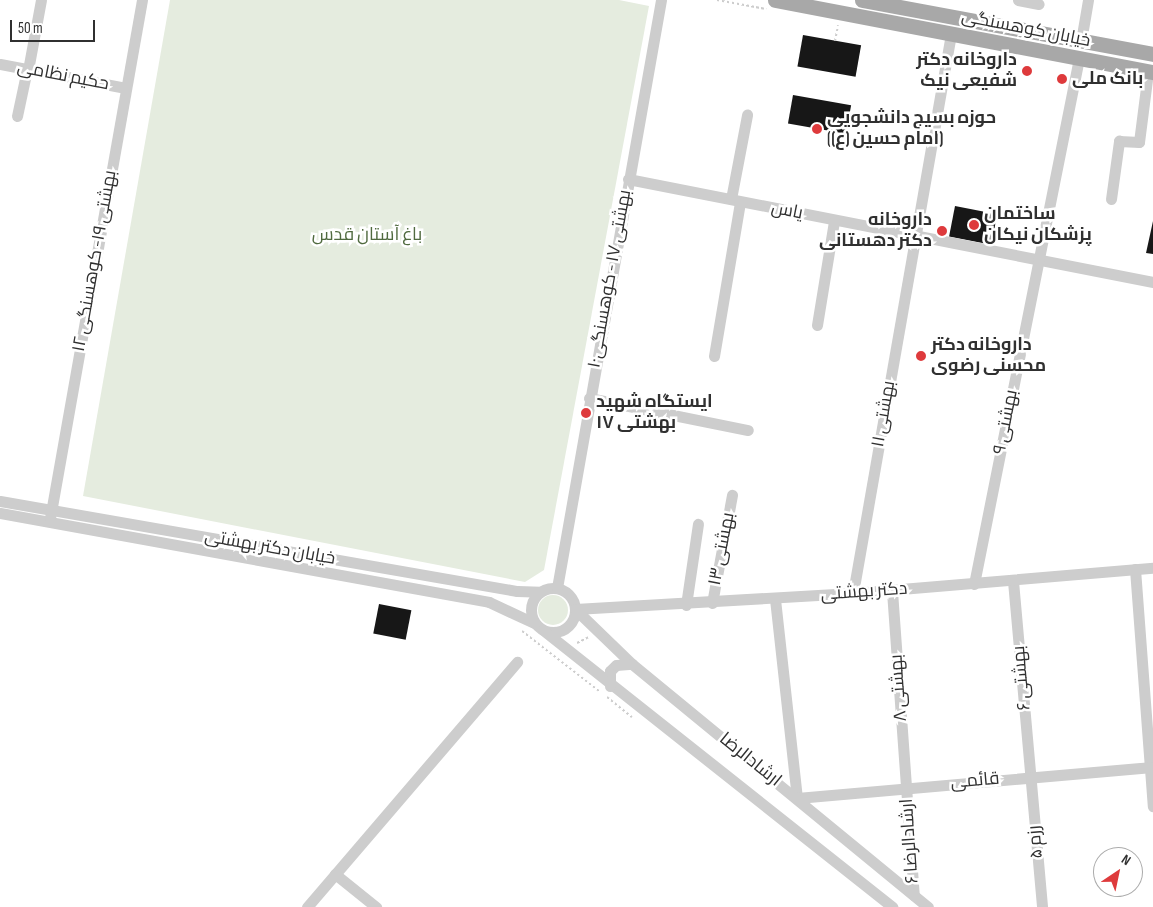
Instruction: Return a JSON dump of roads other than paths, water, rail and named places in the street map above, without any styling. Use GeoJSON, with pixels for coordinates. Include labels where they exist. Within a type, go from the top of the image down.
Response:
{"type":"FeatureCollection","features":[{"type":"Feature","properties":{"kind":"main road","name":"خیابان کوهسنگی"},"geometry":{"type":"LineString","coordinates":[[774,0],[1151,72]]}},
{"type":"Feature","properties":{"kind":"main road","name":"خیابان کوهسنگی"},"geometry":{"type":"LineString","coordinates":[[862,0],[896,3],[1153,54]]}},
{"type":"Feature","properties":{"kind":"street"},"geometry":{"type":"LineString","coordinates":[[17,116],[41,0]]}},
{"type":"Feature","properties":{"kind":"street","name":"بهشتی ۱۹- کوهسنگی ۱۲"},"geometry":{"type":"LineString","coordinates":[[50,516],[142,0]]}},
{"type":"Feature","properties":{"kind":"street","name":"بهشتی ۱۷ - کوهسنگی۱۰"},"geometry":{"type":"LineString","coordinates":[[557,588],[660,0]]}},
{"type":"Feature","properties":{"kind":"street"},"geometry":{"type":"LineString","coordinates":[[1018,0],[1039,4]]}},
{"type":"Feature","properties":{"kind":"street"},"geometry":{"type":"LineString","coordinates":[[1081,41],[1088,0]]}},
{"type":"Feature","properties":{"kind":"street","name":"بهشتی ۱۱"},"geometry":{"type":"LineString","coordinates":[[853,593],[951,34]]}},
{"type":"Feature","properties":{"kind":"street","name":"بهشتی ۹"},"geometry":{"type":"LineString","coordinates":[[974,584],[1079,58]]}},
{"type":"Feature","properties":{"kind":"street","name":"حکیم نظامی"},"geometry":{"type":"LineString","coordinates":[[0,64],[126,88]]}},
{"type":"Feature","properties":{"kind":"street"},"geometry":{"type":"LineString","coordinates":[[1111,199],[1119,141],[1139,142],[1151,72]]}},
{"type":"Feature","properties":{"kind":"street"},"geometry":{"type":"LineString","coordinates":[[714,356],[747,115]]}},
{"type":"Feature","properties":{"kind":"street","name":"یاس"},"geometry":{"type":"LineString","coordinates":[[628,179],[834,221],[1153,282]]}},
{"type":"Feature","properties":{"kind":"street"},"geometry":{"type":"LineString","coordinates":[[817,325],[834,221]]}},
{"type":"Feature","properties":{"kind":"street"},"geometry":{"type":"LineString","coordinates":[[589,398],[748,430]]}},
{"type":"Feature","properties":{"kind":"street","name":"بهشتی ۱۳"},"geometry":{"type":"LineString","coordinates":[[712,603],[732,495]]}},
{"type":"Feature","properties":{"kind":"street","name":"خیابان دکتر بهشتی"},"geometry":{"type":"LineString","coordinates":[[0,501],[50,516],[489,602],[538,627]]}},
{"type":"Feature","properties":{"kind":"street","name":"خیابان دکتر بهشتی"},"geometry":{"type":"LineString","coordinates":[[0,513],[50,516],[517,592],[540,592]]}},
{"type":"Feature","properties":{"kind":"street"},"geometry":{"type":"LineString","coordinates":[[686,605],[698,524]]}},
{"type":"Feature","properties":{"kind":"street","name":"دکتر بهشتی"},"geometry":{"type":"LineString","coordinates":[[575,609],[686,605],[892,591],[1153,568]]}},
{"type":"Feature","properties":{"kind":"street"},"geometry":{"type":"LineString","coordinates":[[1135,569],[1152,767],[1153,806]]}},
{"type":"Feature","properties":{"kind":"street","name":"بهشتی ۶"},"geometry":{"type":"LineString","coordinates":[[1013,581],[1030,776]]}},
{"type":"Feature","properties":{"kind":"street"},"geometry":{"type":"LineString","coordinates":[[557,588],[567,594],[575,609],[573,620],[565,629],[554,633],[538,627],[531,606],[540,592],[557,588]]}},
{"type":"Feature","properties":{"kind":"street","name":"بهشتی ۸"},"geometry":{"type":"LineString","coordinates":[[892,591],[906,786]]}},
{"type":"Feature","properties":{"kind":"street"},"geometry":{"type":"LineString","coordinates":[[775,599],[797,798]]}},
{"type":"Feature","properties":{"kind":"street","name":"ارشادالرضا"},"geometry":{"type":"LineString","coordinates":[[575,609],[632,664],[928,907]]}},
{"type":"Feature","properties":{"kind":"street","name":"ارشادالرضا"},"geometry":{"type":"LineString","coordinates":[[538,627],[610,686],[892,907]]}},
{"type":"Feature","properties":{"kind":"street"},"geometry":{"type":"LineString","coordinates":[[307,907],[517,662]]}},
{"type":"Feature","properties":{"kind":"street"},"geometry":{"type":"LineString","coordinates":[[610,686],[610,670],[616,665],[632,664]]}},
{"type":"Feature","properties":{"kind":"street","name":"قائمی"},"geometry":{"type":"LineString","coordinates":[[797,798],[906,786],[1152,767]]}},
{"type":"Feature","properties":{"kind":"street","name":"رزم ۵"},"geometry":{"type":"LineString","coordinates":[[1030,776],[1042,907]]}},
{"type":"Feature","properties":{"kind":"street","name":"ارشادالرضا ۶"},"geometry":{"type":"LineString","coordinates":[[906,786],[914,895]]}},
{"type":"Feature","properties":{"kind":"street"},"geometry":{"type":"LineString","coordinates":[[335,874],[376,907]]}},
{"type":"Feature","properties":{"kind":"place","name":"داروخانه دکتر شفیعی نیک"},"geometry":{"type":"Point","coordinates":[1027,71]}},
{"type":"Feature","properties":{"kind":"place","name":"بانک ملی"},"geometry":{"type":"Point","coordinates":[1062,79]}},
{"type":"Feature","properties":{"kind":"place","name":"حوزه بسیج دانشجویی (امام حسین (ع))"},"geometry":{"type":"Point","coordinates":[817,129]}},
{"type":"Feature","properties":{"kind":"place","name":"ساختمان پزشکان نیکان"},"geometry":{"type":"Point","coordinates":[974,225]}},
{"type":"Feature","properties":{"kind":"place","name":"داروخانه دکتر دهستانی"},"geometry":{"type":"Point","coordinates":[942,231]}},
{"type":"Feature","properties":{"kind":"place","name":"داروخانه دکتر محسنی رضوی"},"geometry":{"type":"Point","coordinates":[921,356]}},
{"type":"Feature","properties":{"kind":"place","name":"ایستگاه شهید بهشتی ۱۷"},"geometry":{"type":"Point","coordinates":[586,413]}},
{"type":"Feature","properties":{"kind":"park label","name":"باغ آستان قدس"},"geometry":{"type":"Point","coordinates":[367,235]}}]}
